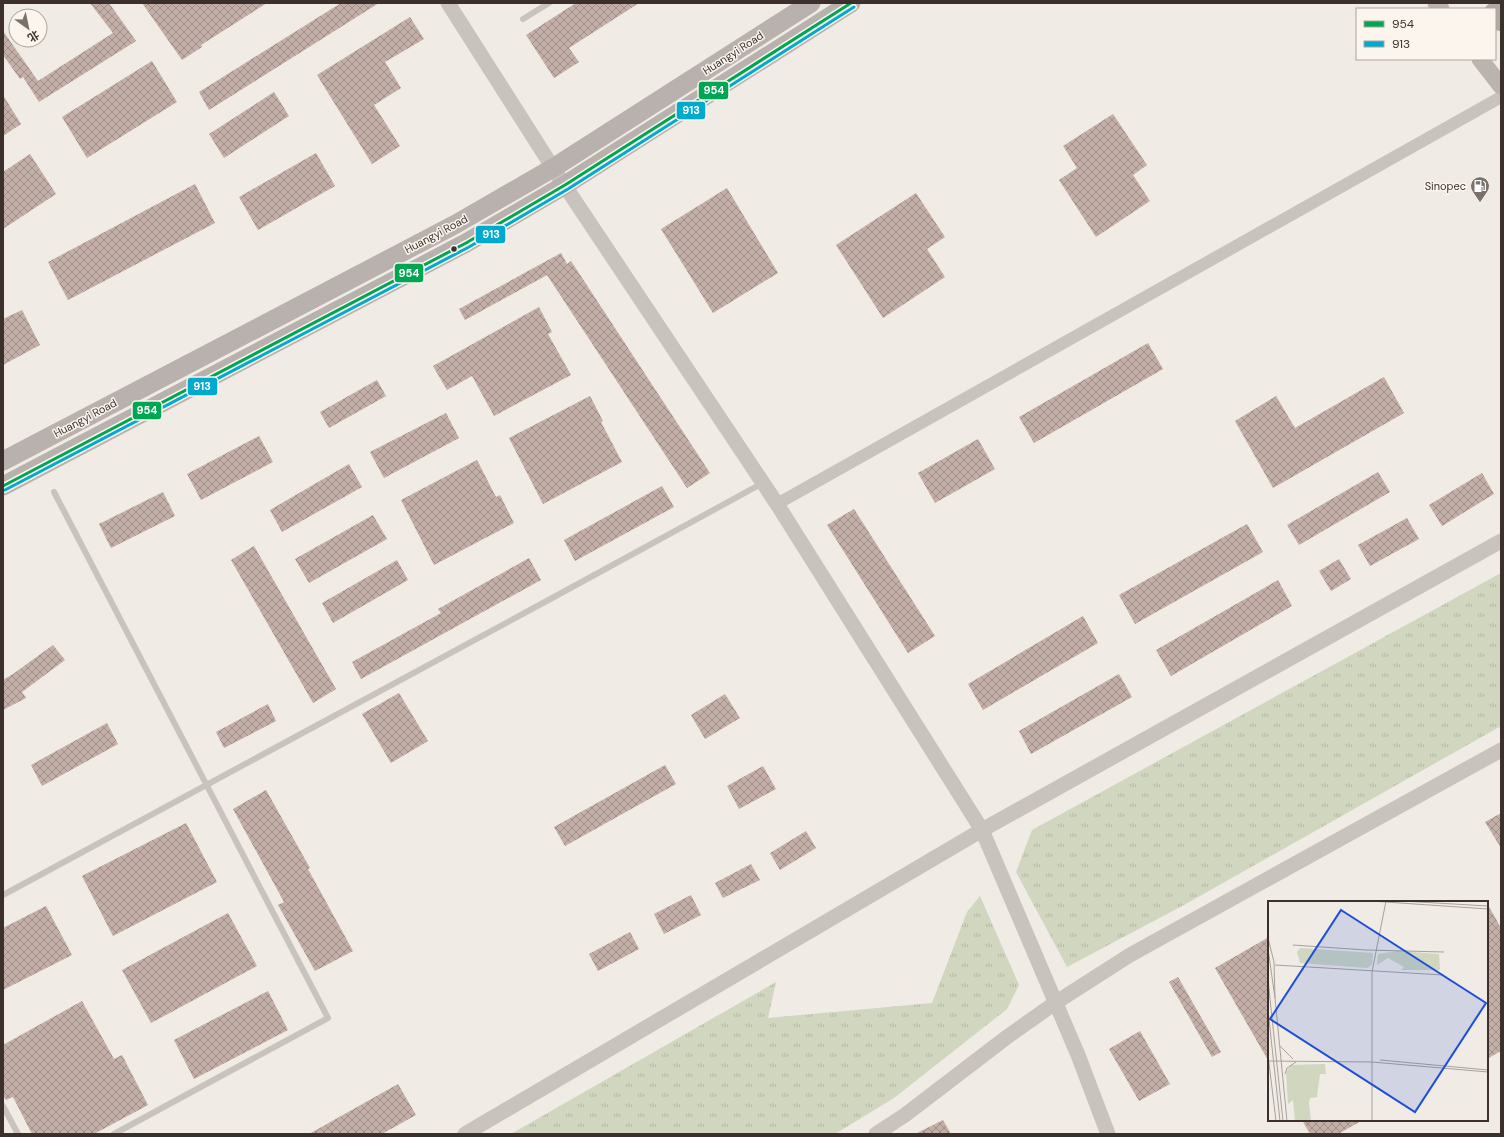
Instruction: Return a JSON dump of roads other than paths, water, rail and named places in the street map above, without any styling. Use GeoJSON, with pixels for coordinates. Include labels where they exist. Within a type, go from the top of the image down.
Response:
{"type":"FeatureCollection","features":[{"type":"Feature","properties":{"kind":"main road","name":"Huangyi Road"},"geometry":{"type":"LineString","coordinates":[[3,461],[451,227],[553,168],[811,3]]}},
{"type":"Feature","properties":{"kind":"main road","name":"Huangyi Road"},"geometry":{"type":"LineString","coordinates":[[3,486],[466,244],[565,185],[851,3]]}},
{"type":"Feature","properties":{"kind":"main road"},"geometry":{"type":"LineString","coordinates":[[1481,60],[1501,86]]}},
{"type":"Feature","properties":{"kind":"street"},"geometry":{"type":"LineString","coordinates":[[448,3],[553,168],[777,504],[982,830],[1078,1056],[1108,1134]]}},
{"type":"Feature","properties":{"kind":"street"},"geometry":{"type":"LineString","coordinates":[[777,504],[1501,97]]}},
{"type":"Feature","properties":{"kind":"street"},"geometry":{"type":"LineString","coordinates":[[465,1134],[982,830],[1501,541]]}},
{"type":"Feature","properties":{"kind":"street"},"geometry":{"type":"LineString","coordinates":[[876,1134],[906,1115],[1007,1037],[1055,1003],[1130,955],[1501,750]]}},
{"type":"Feature","properties":{"kind":"lane"},"geometry":{"type":"LineString","coordinates":[[524,20],[549,3]]}},
{"type":"Feature","properties":{"kind":"lane"},"geometry":{"type":"LineString","coordinates":[[3,894],[763,483]]}},
{"type":"Feature","properties":{"kind":"lane"},"geometry":{"type":"LineString","coordinates":[[54,492],[328,1018],[114,1134]]}},
{"type":"Feature","properties":{"kind":"lane"},"geometry":{"type":"LineString","coordinates":[[3,1106],[18,1134]]}},
{"type":"Feature","properties":{"kind":"place","name":"Sinopec"},"geometry":{"type":"Point","coordinates":[1480,203]}}]}
